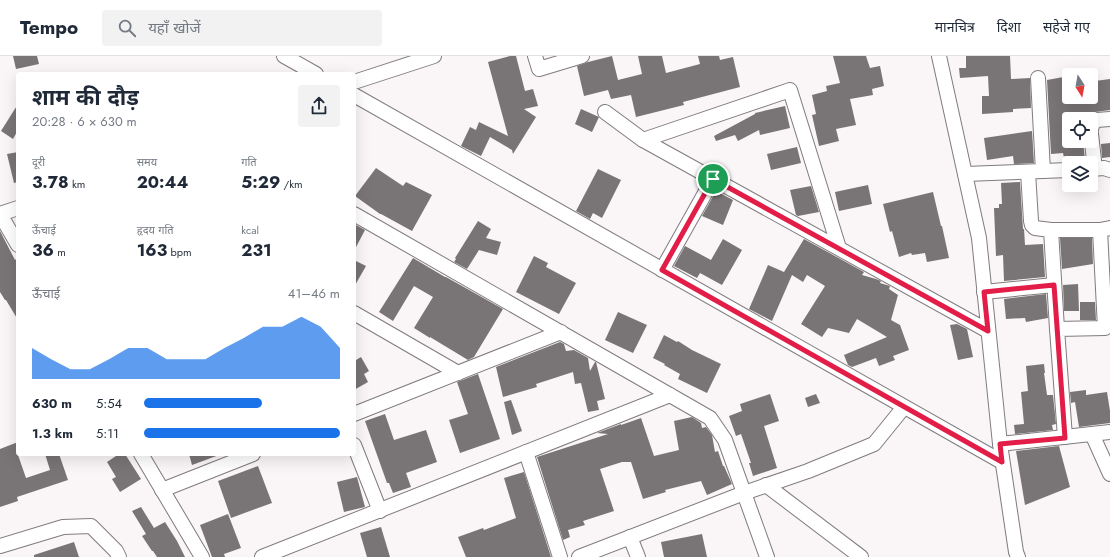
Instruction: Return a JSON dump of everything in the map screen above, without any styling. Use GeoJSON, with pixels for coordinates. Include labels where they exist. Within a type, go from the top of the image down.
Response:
{"type":"FeatureCollection","features":[{"type":"Feature","properties":{"kind":"street"},"geometry":{"type":"LineString","coordinates":[[284,56],[312,72]]}},
{"type":"Feature","properties":{"kind":"street"},"geometry":{"type":"LineString","coordinates":[[356,81],[434,56]]}},
{"type":"Feature","properties":{"kind":"street"},"geometry":{"type":"LineString","coordinates":[[535,56],[539,69],[582,56]]}},
{"type":"Feature","properties":{"kind":"street"},"geometry":{"type":"LineString","coordinates":[[938,56],[979,238],[1013,555]]}},
{"type":"Feature","properties":{"kind":"street"},"geometry":{"type":"LineString","coordinates":[[1038,78],[1043,171]]}},
{"type":"Feature","properties":{"kind":"street"},"geometry":{"type":"LineString","coordinates":[[643,140],[790,90],[839,248]]}},
{"type":"Feature","properties":{"kind":"street"},"geometry":{"type":"LineString","coordinates":[[356,97],[1002,462]]}},
{"type":"Feature","properties":{"kind":"street"},"geometry":{"type":"LineString","coordinates":[[605,112],[643,140],[988,331]]}},
{"type":"Feature","properties":{"kind":"street"},"geometry":{"type":"LineString","coordinates":[[1098,120],[1110,119]]}},
{"type":"Feature","properties":{"kind":"street"},"geometry":{"type":"LineString","coordinates":[[1098,169],[1104,168],[1110,170]]}},
{"type":"Feature","properties":{"kind":"street"},"geometry":{"type":"LineString","coordinates":[[965,174],[1062,170]]}},
{"type":"Feature","properties":{"kind":"street"},"geometry":{"type":"LineString","coordinates":[[1028,172],[1031,221],[1035,228],[1051,230],[1105,229],[1105,328],[1057,329]]}},
{"type":"Feature","properties":{"kind":"street"},"geometry":{"type":"LineString","coordinates":[[662,270],[713,179]]}},
{"type":"Feature","properties":{"kind":"street"},"geometry":{"type":"LineString","coordinates":[[16,209],[0,214],[16,242]]}},
{"type":"Feature","properties":{"kind":"street"},"geometry":{"type":"LineString","coordinates":[[356,215],[710,418],[724,440],[767,557]]}},
{"type":"Feature","properties":{"kind":"street"},"geometry":{"type":"LineString","coordinates":[[1051,230],[1065,438]]}},
{"type":"Feature","properties":{"kind":"street"},"geometry":{"type":"LineString","coordinates":[[984,292],[1054,285]]}},
{"type":"Feature","properties":{"kind":"street"},"geometry":{"type":"LineString","coordinates":[[356,314],[458,373]]}},
{"type":"Feature","properties":{"kind":"street"},"geometry":{"type":"LineString","coordinates":[[356,413],[561,332]]}},
{"type":"Feature","properties":{"kind":"street"},"geometry":{"type":"LineString","coordinates":[[262,557],[670,395]]}},
{"type":"Feature","properties":{"kind":"street"},"geometry":{"type":"LineString","coordinates":[[579,557],[744,493],[808,471],[874,444],[904,407]]}},
{"type":"Feature","properties":{"kind":"street"},"geometry":{"type":"LineString","coordinates":[[1000,444],[1110,432]]}},
{"type":"Feature","properties":{"kind":"street"},"geometry":{"type":"LineString","coordinates":[[1092,434],[1110,474]]}},
{"type":"Feature","properties":{"kind":"street"},"geometry":{"type":"LineString","coordinates":[[356,450],[380,510]]}},
{"type":"Feature","properties":{"kind":"street"},"geometry":{"type":"LineString","coordinates":[[526,452],[560,557]]}},
{"type":"Feature","properties":{"kind":"street"},"geometry":{"type":"LineString","coordinates":[[142,456],[202,557]]}},
{"type":"Feature","properties":{"kind":"street"},"geometry":{"type":"LineString","coordinates":[[162,490],[248,456]]}},
{"type":"Feature","properties":{"kind":"street"},"geometry":{"type":"LineString","coordinates":[[766,485],[861,557]]}},
{"type":"Feature","properties":{"kind":"street"},"geometry":{"type":"LineString","coordinates":[[0,546],[63,527],[90,526],[116,551],[119,557]]}},
{"type":"Feature","properties":{"kind":"street"},"geometry":{"type":"LineString","coordinates":[[630,537],[638,557]]}},
{"type":"Feature","properties":{"kind":"building"},"geometry":{"type":"Polygon","coordinates":[[[13,56],[37,56],[39,64],[16,69],[13,56]]]}},
{"type":"Feature","properties":{"kind":"building"},"geometry":{"type":"Polygon","coordinates":[[[510,56],[516,56],[525,91],[533,89],[538,106],[524,109],[536,117],[513,154],[512,150],[490,137],[481,156],[461,146],[470,127],[476,130],[479,122],[508,136],[488,62],[510,56]]]}},
{"type":"Feature","properties":{"kind":"building"},"geometry":{"type":"Polygon","coordinates":[[[612,56],[618,80],[642,74],[638,56],[662,56],[666,73],[700,64],[698,56],[719,56],[720,60],[733,57],[740,87],[683,102],[684,105],[636,117],[631,95],[611,99],[608,90],[584,96],[577,66],[612,56]]]}},
{"type":"Feature","properties":{"kind":"building"},"geometry":{"type":"Polygon","coordinates":[[[833,56],[866,56],[870,68],[880,66],[884,86],[872,89],[873,95],[850,99],[856,125],[836,129],[839,141],[819,146],[812,115],[816,114],[812,95],[827,91],[826,86],[840,83],[833,56]]]}},
{"type":"Feature","properties":{"kind":"building"},"geometry":{"type":"Polygon","coordinates":[[[966,56],[1010,56],[1011,79],[1030,78],[1031,108],[1013,109],[1013,112],[982,114],[982,96],[989,96],[988,76],[960,78],[959,68],[966,68],[966,56]]]}},
{"type":"Feature","properties":{"kind":"building"},"geometry":{"type":"Polygon","coordinates":[[[1062,77],[1062,104],[1098,104],[1098,81],[1110,79],[1110,110],[1096,112],[1062,112],[1062,148],[1084,148],[1085,156],[1064,156],[1063,153],[1051,154],[1047,80],[1062,77]]]}},
{"type":"Feature","properties":{"kind":"building"},"geometry":{"type":"Polygon","coordinates":[[[785,106],[790,128],[760,135],[759,130],[738,141],[735,135],[716,141],[714,136],[755,113],[785,106]]]}},
{"type":"Feature","properties":{"kind":"building"},"geometry":{"type":"Polygon","coordinates":[[[16,107],[16,134],[13,139],[1,131],[16,107]]]}},
{"type":"Feature","properties":{"kind":"building"},"geometry":{"type":"Polygon","coordinates":[[[581,109],[599,117],[592,132],[575,124],[581,109]]]}},
{"type":"Feature","properties":{"kind":"building"},"geometry":{"type":"Polygon","coordinates":[[[1032,131],[1034,163],[1014,164],[1013,156],[987,160],[984,138],[1032,131]]]}},
{"type":"Feature","properties":{"kind":"building"},"geometry":{"type":"Polygon","coordinates":[[[1110,143],[1110,157],[1102,158],[1101,144],[1110,143]]]}},
{"type":"Feature","properties":{"kind":"building"},"geometry":{"type":"Polygon","coordinates":[[[797,147],[801,163],[771,170],[767,154],[797,147]]]}},
{"type":"Feature","properties":{"kind":"building"},"geometry":{"type":"Polygon","coordinates":[[[16,152],[16,182],[14,183],[7,154],[16,152]]]}},
{"type":"Feature","properties":{"kind":"building"},"geometry":{"type":"Polygon","coordinates":[[[376,168],[403,186],[406,182],[432,195],[412,231],[380,214],[356,197],[376,168]]]}},
{"type":"Feature","properties":{"kind":"building"},"geometry":{"type":"Polygon","coordinates":[[[598,169],[621,180],[602,218],[593,213],[590,219],[576,211],[598,169]]]}},
{"type":"Feature","properties":{"kind":"building"},"geometry":{"type":"Polygon","coordinates":[[[1020,182],[1025,245],[1043,244],[1045,277],[1004,281],[1003,255],[996,256],[994,208],[999,208],[999,204],[1002,204],[1001,183],[1020,182]]]}},
{"type":"Feature","properties":{"kind":"building"},"geometry":{"type":"Polygon","coordinates":[[[868,185],[872,204],[839,211],[835,192],[868,185]]]}},
{"type":"Feature","properties":{"kind":"building"},"geometry":{"type":"Polygon","coordinates":[[[811,186],[819,212],[798,216],[796,215],[790,190],[811,186]]]}},
{"type":"Feature","properties":{"kind":"building"},"geometry":{"type":"Polygon","coordinates":[[[716,191],[733,200],[723,225],[702,216],[716,191]]]}},
{"type":"Feature","properties":{"kind":"building"},"geometry":{"type":"Polygon","coordinates":[[[933,192],[949,258],[927,262],[925,253],[912,255],[911,253],[899,257],[892,231],[890,232],[883,204],[933,192]]]}},
{"type":"Feature","properties":{"kind":"building"},"geometry":{"type":"Polygon","coordinates":[[[478,221],[491,229],[486,238],[501,242],[497,255],[479,250],[467,269],[454,262],[478,221]]]}},
{"type":"Feature","properties":{"kind":"building"},"geometry":{"type":"Polygon","coordinates":[[[356,225],[365,230],[356,247],[356,225]]]}},
{"type":"Feature","properties":{"kind":"building"},"geometry":{"type":"Polygon","coordinates":[[[0,231],[15,260],[16,259],[16,317],[0,292],[0,231]]]}},
{"type":"Feature","properties":{"kind":"building"},"geometry":{"type":"Polygon","coordinates":[[[1060,238],[1092,238],[1093,264],[1062,269],[1060,238]]]}},
{"type":"Feature","properties":{"kind":"building"},"geometry":{"type":"Polygon","coordinates":[[[723,239],[742,250],[722,285],[700,273],[697,278],[674,266],[685,246],[711,260],[723,239]]]}},
{"type":"Feature","properties":{"kind":"building"},"geometry":{"type":"Polygon","coordinates":[[[804,239],[864,272],[862,275],[876,279],[881,281],[880,283],[890,286],[889,289],[898,295],[891,320],[900,325],[909,350],[893,356],[895,360],[879,366],[876,358],[852,367],[848,365],[844,355],[887,337],[857,319],[849,333],[828,328],[822,337],[801,324],[825,286],[807,275],[803,282],[792,275],[772,321],[749,309],[768,265],[784,272],[804,239]]]}},
{"type":"Feature","properties":{"kind":"building"},"geometry":{"type":"Polygon","coordinates":[[[534,256],[548,263],[546,267],[576,283],[559,314],[516,292],[534,256]]]}},
{"type":"Feature","properties":{"kind":"building"},"geometry":{"type":"Polygon","coordinates":[[[413,258],[503,309],[474,357],[468,360],[414,328],[433,297],[414,286],[393,321],[379,312],[413,258]]]}},
{"type":"Feature","properties":{"kind":"building"},"geometry":{"type":"Polygon","coordinates":[[[356,261],[366,266],[356,284],[356,261]]]}},
{"type":"Feature","properties":{"kind":"building"},"geometry":{"type":"Polygon","coordinates":[[[1078,284],[1079,311],[1064,311],[1063,285],[1078,284]]]}},
{"type":"Feature","properties":{"kind":"building"},"geometry":{"type":"Polygon","coordinates":[[[1046,294],[1048,318],[1026,322],[1025,318],[1006,319],[1004,299],[1046,294]]]}},
{"type":"Feature","properties":{"kind":"building"},"geometry":{"type":"Polygon","coordinates":[[[1080,302],[1095,302],[1096,320],[1080,320],[1080,302]]]}},
{"type":"Feature","properties":{"kind":"building"},"geometry":{"type":"Polygon","coordinates":[[[618,312],[647,325],[633,353],[605,340],[618,312]]]}},
{"type":"Feature","properties":{"kind":"building"},"geometry":{"type":"Polygon","coordinates":[[[957,324],[967,329],[973,357],[958,360],[950,325],[957,324]]]}},
{"type":"Feature","properties":{"kind":"building"},"geometry":{"type":"Polygon","coordinates":[[[664,335],[721,364],[707,393],[678,379],[680,374],[653,358],[664,335]]]}},
{"type":"Feature","properties":{"kind":"building"},"geometry":{"type":"Polygon","coordinates":[[[560,342],[564,344],[566,351],[574,350],[588,358],[590,371],[596,362],[605,399],[597,401],[599,410],[588,412],[581,383],[575,384],[573,372],[536,384],[537,387],[503,397],[496,367],[560,342]]]}},
{"type":"Feature","properties":{"kind":"building"},"geometry":{"type":"Polygon","coordinates":[[[361,357],[369,371],[364,374],[368,382],[356,389],[356,360],[361,357]]]}},
{"type":"Feature","properties":{"kind":"building"},"geometry":{"type":"Polygon","coordinates":[[[1044,364],[1047,395],[1053,395],[1056,424],[1052,425],[1053,430],[1015,434],[1014,425],[1024,424],[1021,392],[1028,391],[1026,366],[1044,364]]]}},
{"type":"Feature","properties":{"kind":"building"},"geometry":{"type":"Polygon","coordinates":[[[478,374],[500,439],[460,453],[449,420],[468,414],[457,382],[478,374]]]}},
{"type":"Feature","properties":{"kind":"building"},"geometry":{"type":"Polygon","coordinates":[[[1086,390],[1086,395],[1107,392],[1110,423],[1079,427],[1075,402],[1071,403],[1070,392],[1086,390]]]}},
{"type":"Feature","properties":{"kind":"building"},"geometry":{"type":"Polygon","coordinates":[[[770,394],[779,421],[764,426],[777,468],[753,476],[749,463],[751,463],[741,434],[736,436],[729,416],[742,411],[740,404],[770,394]]]}},
{"type":"Feature","properties":{"kind":"building"},"geometry":{"type":"Polygon","coordinates":[[[816,394],[820,403],[808,407],[805,398],[816,394]]]}},
{"type":"Feature","properties":{"kind":"building"},"geometry":{"type":"Polygon","coordinates":[[[511,400],[522,431],[512,435],[504,402],[511,400]]]}},
{"type":"Feature","properties":{"kind":"building"},"geometry":{"type":"Polygon","coordinates":[[[385,414],[394,440],[426,430],[437,462],[406,473],[411,487],[393,493],[389,483],[387,483],[365,421],[385,414]]]}},
{"type":"Feature","properties":{"kind":"building"},"geometry":{"type":"Polygon","coordinates":[[[692,417],[701,423],[702,428],[706,427],[712,435],[715,452],[718,451],[723,466],[732,484],[707,495],[701,481],[665,490],[666,492],[643,499],[631,462],[622,462],[600,469],[614,511],[583,521],[585,525],[568,530],[570,537],[563,540],[537,457],[608,434],[597,433],[641,418],[654,456],[679,450],[674,421],[692,417]]]}},
{"type":"Feature","properties":{"kind":"building"},"geometry":{"type":"Polygon","coordinates":[[[16,443],[16,456],[18,456],[26,478],[50,470],[46,456],[60,456],[68,480],[17,497],[18,501],[0,507],[0,449],[16,443]]]}},
{"type":"Feature","properties":{"kind":"building"},"geometry":{"type":"Polygon","coordinates":[[[1059,446],[1070,487],[1025,505],[1016,451],[1059,446]]]}},
{"type":"Feature","properties":{"kind":"building"},"geometry":{"type":"Polygon","coordinates":[[[116,456],[126,456],[141,479],[120,492],[112,479],[116,477],[107,462],[116,456]]]}},
{"type":"Feature","properties":{"kind":"building"},"geometry":{"type":"Polygon","coordinates":[[[190,456],[216,456],[192,465],[190,456]]]}},
{"type":"Feature","properties":{"kind":"building"},"geometry":{"type":"Polygon","coordinates":[[[258,466],[272,503],[231,518],[218,481],[258,466]]]}},
{"type":"Feature","properties":{"kind":"building"},"geometry":{"type":"Polygon","coordinates":[[[524,472],[551,557],[466,557],[458,537],[483,528],[484,530],[516,518],[504,478],[524,472]]]}},
{"type":"Feature","properties":{"kind":"building"},"geometry":{"type":"Polygon","coordinates":[[[357,477],[365,507],[344,512],[337,482],[357,477]]]}},
{"type":"Feature","properties":{"kind":"building"},"geometry":{"type":"Polygon","coordinates":[[[141,507],[154,528],[165,522],[185,557],[157,557],[142,536],[146,534],[132,511],[141,507]]]}},
{"type":"Feature","properties":{"kind":"building"},"geometry":{"type":"Polygon","coordinates":[[[228,514],[241,548],[224,554],[225,557],[212,557],[200,525],[228,514]]]}},
{"type":"Feature","properties":{"kind":"building"},"geometry":{"type":"Polygon","coordinates":[[[381,527],[390,557],[367,557],[360,533],[381,527]]]}},
{"type":"Feature","properties":{"kind":"building"},"geometry":{"type":"Polygon","coordinates":[[[702,534],[707,557],[664,557],[661,542],[702,534]]]}},
{"type":"Feature","properties":{"kind":"building"},"geometry":{"type":"Polygon","coordinates":[[[74,542],[79,557],[34,557],[34,555],[74,542]]]}},
{"type":"Feature","properties":{"kind":"route"},"geometry":{"type":"LineString","coordinates":[[713,179],[988,331],[984,292],[1054,285],[1065,438],[1000,444],[1002,462],[662,270],[713,179]]}}]}
